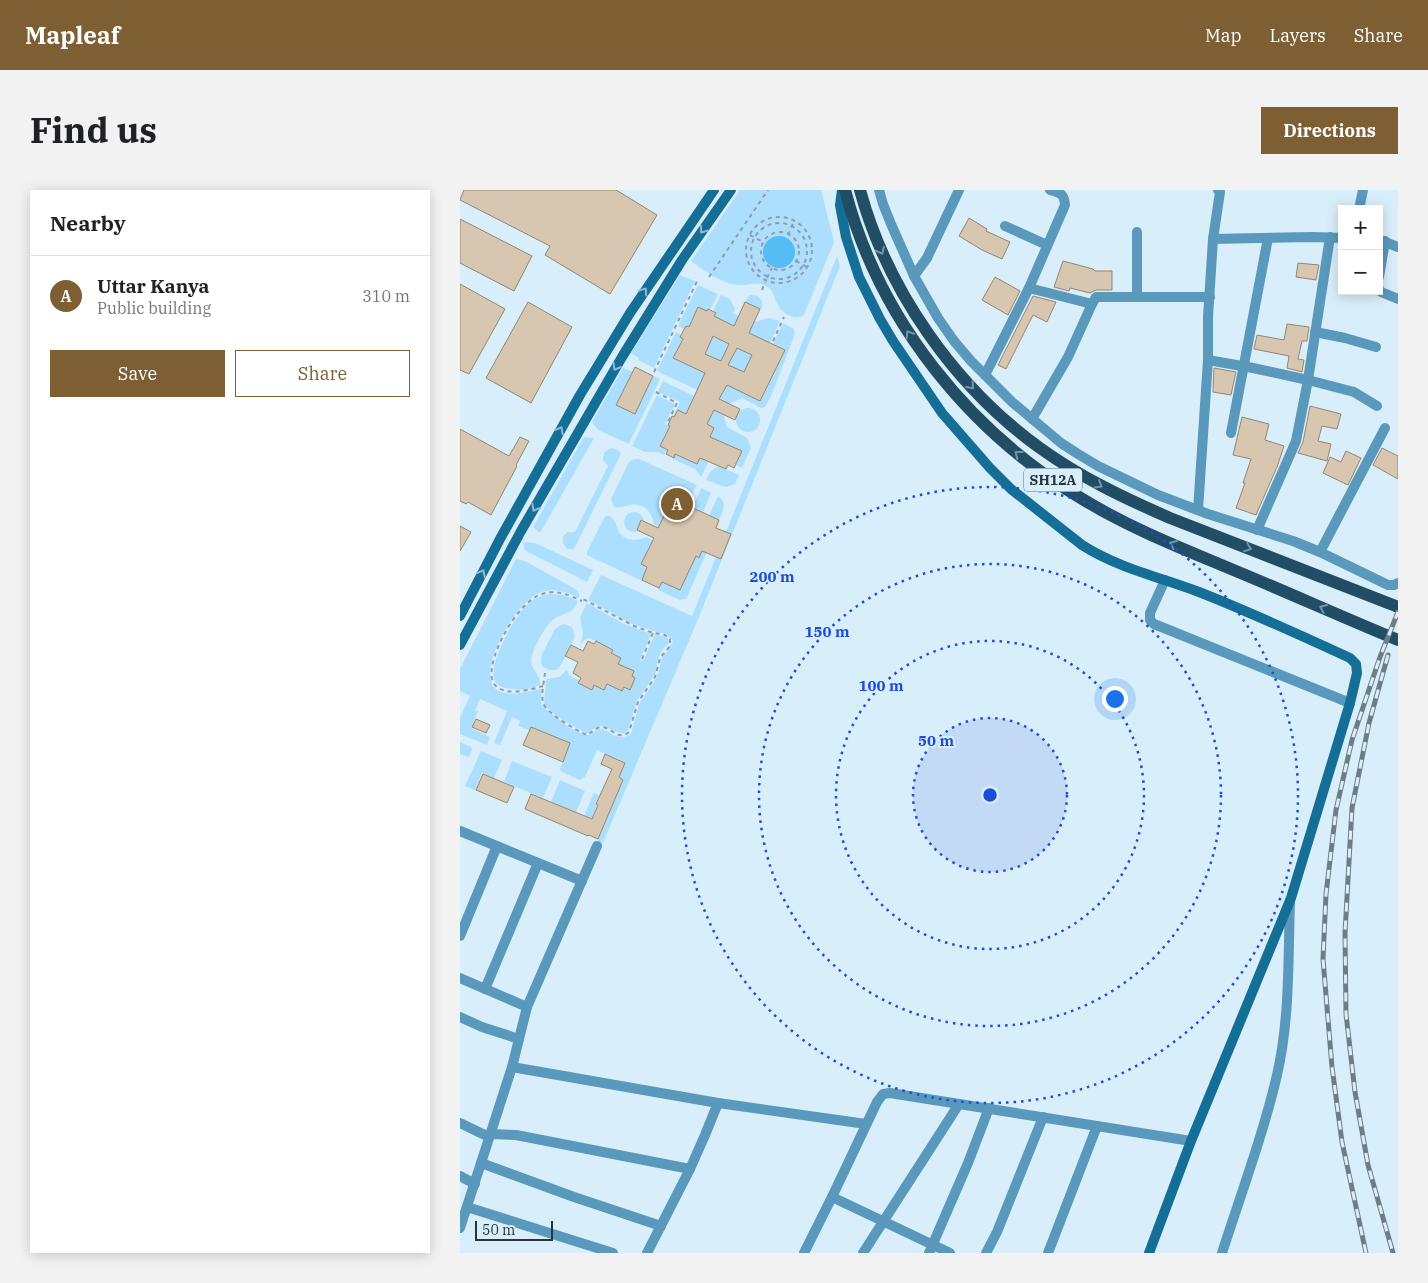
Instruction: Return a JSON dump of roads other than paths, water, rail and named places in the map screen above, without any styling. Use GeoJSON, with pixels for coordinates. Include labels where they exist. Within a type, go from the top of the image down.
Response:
{"type":"FeatureCollection","features":[{"type":"Feature","properties":{"kind":"main road","name":"SH12A"},"geometry":{"type":"LineString","coordinates":[[844,190],[860,238],[878,281],[913,340],[950,389],[1012,450],[1065,488],[1118,520],[1398,640]]}},
{"type":"Feature","properties":{"kind":"main road","name":"SH12A"},"geometry":{"type":"LineString","coordinates":[[860,190],[882,254],[909,304],[926,329],[973,389],[994,410],[1032,442],[1075,471],[1119,496],[1170,518],[1398,607]]}},
{"type":"Feature","properties":{"kind":"street"},"geometry":{"type":"LineString","coordinates":[[460,616],[500,539],[580,395],[630,313],[714,190]]}},
{"type":"Feature","properties":{"kind":"street"},"geometry":{"type":"LineString","coordinates":[[460,645],[518,537],[622,357],[681,262],[731,190]]}},
{"type":"Feature","properties":{"kind":"street"},"geometry":{"type":"LineString","coordinates":[[844,190],[840,205],[846,237],[859,276],[880,319],[942,413],[1001,480],[1082,545],[1109,560],[1273,622],[1350,658],[1356,664],[1358,673],[1350,703],[1290,898],[1191,1141],[1149,1253]]}},
{"type":"Feature","properties":{"kind":"street"},"geometry":{"type":"LineString","coordinates":[[879,190],[891,224],[914,276],[938,318],[954,340],[985,375],[1061,443],[1098,466],[1158,495],[1293,541],[1388,585],[1398,583]]}},
{"type":"Feature","properties":{"kind":"street"},"geometry":{"type":"LineString","coordinates":[[914,276],[927,258],[959,190]]}},
{"type":"Feature","properties":{"kind":"street"},"geometry":{"type":"LineString","coordinates":[[985,375],[1029,288],[1065,205],[1061,194],[1050,190]]}},
{"type":"Feature","properties":{"kind":"street"},"geometry":{"type":"LineString","coordinates":[[1198,510],[1208,360],[1213,239],[1220,192],[1218,190]]}},
{"type":"Feature","properties":{"kind":"street"},"geometry":{"type":"LineString","coordinates":[[1360,205],[1363,190]]}},
{"type":"Feature","properties":{"kind":"street"},"geometry":{"type":"LineString","coordinates":[[1005,226],[1047,245]]}},
{"type":"Feature","properties":{"kind":"street"},"geometry":{"type":"LineString","coordinates":[[1137,232],[1137,298]]}},
{"type":"Feature","properties":{"kind":"street"},"geometry":{"type":"LineString","coordinates":[[1257,530],[1296,441],[1316,332],[1330,237]]}},
{"type":"Feature","properties":{"kind":"street"},"geometry":{"type":"LineString","coordinates":[[1231,432],[1268,238]]}},
{"type":"Feature","properties":{"kind":"street"},"geometry":{"type":"LineString","coordinates":[[1213,239],[1338,238]]}},
{"type":"Feature","properties":{"kind":"street"},"geometry":{"type":"LineString","coordinates":[[1383,241],[1398,247]]}},
{"type":"Feature","properties":{"kind":"street"},"geometry":{"type":"LineString","coordinates":[[669,255],[681,262]]}},
{"type":"Feature","properties":{"kind":"street"},"geometry":{"type":"LineString","coordinates":[[1029,288],[1092,304]]}},
{"type":"Feature","properties":{"kind":"street"},"geometry":{"type":"LineString","coordinates":[[1383,293],[1398,299]]}},
{"type":"Feature","properties":{"kind":"street"},"geometry":{"type":"LineString","coordinates":[[1032,419],[1068,357],[1096,297],[1210,297]]}},
{"type":"Feature","properties":{"kind":"street"},"geometry":{"type":"LineString","coordinates":[[1316,332],[1376,347]]}},
{"type":"Feature","properties":{"kind":"street"},"geometry":{"type":"LineString","coordinates":[[1208,360],[1308,380],[1354,392],[1377,406]]}},
{"type":"Feature","properties":{"kind":"street"},"geometry":{"type":"LineString","coordinates":[[1320,552],[1385,428]]}},
{"type":"Feature","properties":{"kind":"street"},"geometry":{"type":"LineString","coordinates":[[537,472],[551,480]]}},
{"type":"Feature","properties":{"kind":"street"},"geometry":{"type":"LineString","coordinates":[[1165,580],[1150,614],[1150,620],[1154,624],[1350,703]]}},
{"type":"Feature","properties":{"kind":"street"},"geometry":{"type":"LineString","coordinates":[[460,831],[582,881]]}},
{"type":"Feature","properties":{"kind":"street"},"geometry":{"type":"LineString","coordinates":[[460,936],[497,846]]}},
{"type":"Feature","properties":{"kind":"street"},"geometry":{"type":"LineString","coordinates":[[460,1227],[512,1067],[527,1007],[596,846]]}},
{"type":"Feature","properties":{"kind":"street"},"geometry":{"type":"LineString","coordinates":[[486,989],[538,863]]}},
{"type":"Feature","properties":{"kind":"street"},"geometry":{"type":"LineString","coordinates":[[1222,1253],[1256,1148],[1277,1074],[1286,1012],[1290,898]]}},
{"type":"Feature","properties":{"kind":"street"},"geometry":{"type":"LineString","coordinates":[[460,978],[527,1007]]}},
{"type":"Feature","properties":{"kind":"street"},"geometry":{"type":"LineString","coordinates":[[460,1017],[519,1039]]}},
{"type":"Feature","properties":{"kind":"street"},"geometry":{"type":"LineString","coordinates":[[512,1067],[718,1103],[866,1124]]}},
{"type":"Feature","properties":{"kind":"street"},"geometry":{"type":"LineString","coordinates":[[804,1253],[866,1124],[883,1094],[890,1093],[989,1108],[1191,1141]]}},
{"type":"Feature","properties":{"kind":"street"},"geometry":{"type":"LineString","coordinates":[[647,1253],[690,1169],[718,1103]]}},
{"type":"Feature","properties":{"kind":"street"},"geometry":{"type":"LineString","coordinates":[[863,1253],[959,1104]]}},
{"type":"Feature","properties":{"kind":"street"},"geometry":{"type":"LineString","coordinates":[[930,1249],[968,1163],[989,1108]]}},
{"type":"Feature","properties":{"kind":"street"},"geometry":{"type":"LineString","coordinates":[[986,1253],[997,1232],[1043,1118]]}},
{"type":"Feature","properties":{"kind":"street"},"geometry":{"type":"LineString","coordinates":[[460,1123],[490,1135],[516,1135],[690,1169]]}},
{"type":"Feature","properties":{"kind":"street"},"geometry":{"type":"LineString","coordinates":[[1048,1253],[1097,1126]]}},
{"type":"Feature","properties":{"kind":"street"},"geometry":{"type":"LineString","coordinates":[[482,1163],[574,1197],[661,1226]]}},
{"type":"Feature","properties":{"kind":"street"},"geometry":{"type":"LineString","coordinates":[[460,1176],[475,1184]]}},
{"type":"Feature","properties":{"kind":"street"},"geometry":{"type":"LineString","coordinates":[[832,1197],[884,1222],[930,1249],[950,1253]]}},
{"type":"Feature","properties":{"kind":"street"},"geometry":{"type":"LineString","coordinates":[[467,1207],[613,1253]]}},
{"type":"Feature","properties":{"kind":"water"},"geometry":{"type":"Polygon","coordinates":[[[779,236],[791,240],[795,252],[791,264],[779,268],[767,264],[763,252],[767,240],[779,236]]]}},
{"type":"Feature","properties":{"kind":"railway"},"geometry":{"type":"LineString","coordinates":[[1366,1253],[1342,1142],[1332,1067],[1323,959],[1326,894],[1336,810],[1352,740],[1380,657],[1398,612]]}},
{"type":"Feature","properties":{"kind":"railway"},"geometry":{"type":"LineString","coordinates":[[1388,655],[1369,723],[1352,808],[1345,933],[1346,1014],[1355,1092],[1368,1165],[1393,1253]]}},
{"type":"Feature","properties":{"kind":"place","name":"Uttar Kanya"},"geometry":{"type":"Point","coordinates":[677,504]}}]}
